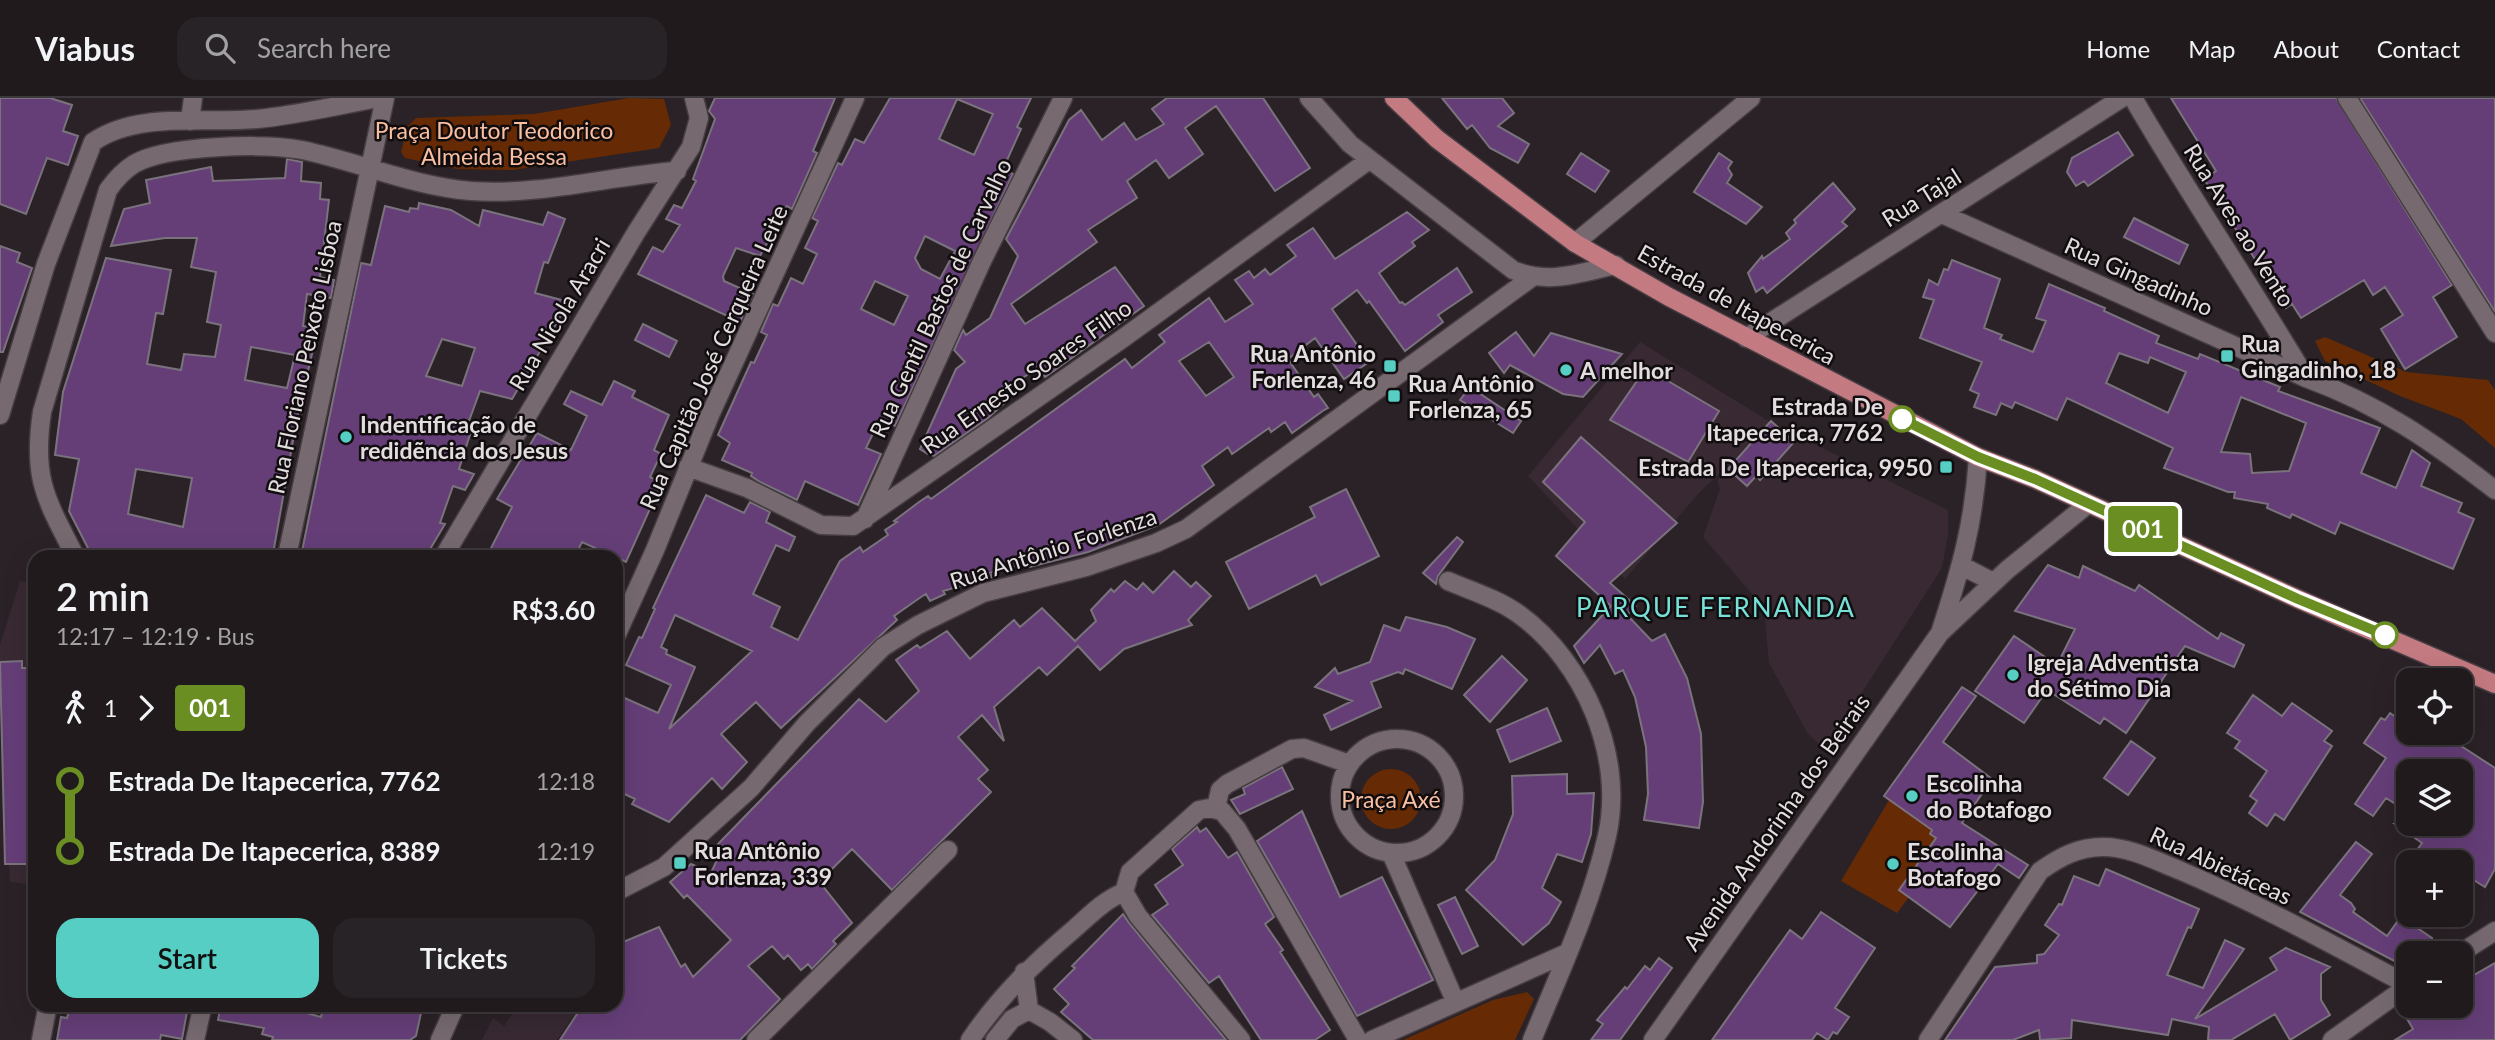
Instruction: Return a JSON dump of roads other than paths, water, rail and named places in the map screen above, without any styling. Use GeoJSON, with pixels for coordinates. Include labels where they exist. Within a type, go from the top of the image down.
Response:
{"type":"FeatureCollection","features":[{"type":"Feature","properties":{"kind":"main road","name":"Estrada de Itapecerica"},"geometry":{"type":"LineString","coordinates":[[1394,98],[1437,139],[1575,243],[1746,338],[1978,457],[2035,479],[2495,684]]}},
{"type":"Feature","properties":{"kind":"street"},"geometry":{"type":"LineString","coordinates":[[190,121],[193,98]]}},
{"type":"Feature","properties":{"kind":"street"},"geometry":{"type":"LineString","coordinates":[[0,415],[46,264],[93,142],[106,133],[125,128],[190,121],[256,119],[379,98]]}},
{"type":"Feature","properties":{"kind":"street","name":"Rua Floriano Peixoto Lisboa"},"geometry":{"type":"LineString","coordinates":[[287,550],[385,98]]}},
{"type":"Feature","properties":{"kind":"street"},"geometry":{"type":"LineString","coordinates":[[72,550],[41,486],[37,441],[42,412],[108,190],[117,178],[135,164],[203,148],[300,150],[397,178],[473,191],[549,187],[677,171],[697,128],[699,118],[694,98]]}},
{"type":"Feature","properties":{"kind":"street","name":"Rua Capitão José Cerqueira Leite"},"geometry":{"type":"LineString","coordinates":[[623,620],[688,467],[855,98]]}},
{"type":"Feature","properties":{"kind":"street","name":"Rua Gentil Bastos de Carvalho"},"geometry":{"type":"LineString","coordinates":[[864,520],[982,261],[1063,98]]}},
{"type":"Feature","properties":{"kind":"street"},"geometry":{"type":"LineString","coordinates":[[1309,98],[1350,144],[1513,270],[1531,278],[1555,279],[1616,265]]}},
{"type":"Feature","properties":{"kind":"street"},"geometry":{"type":"LineString","coordinates":[[1575,243],[1751,98]]}},
{"type":"Feature","properties":{"kind":"street","name":"Rua Tajal"},"geometry":{"type":"LineString","coordinates":[[1746,338],[1830,281],[1942,214],[2122,98]]}},
{"type":"Feature","properties":{"kind":"street","name":"Rua Aves ao Vento"},"geometry":{"type":"LineString","coordinates":[[2133,98],[2170,161],[2252,286],[2306,378]]}},
{"type":"Feature","properties":{"kind":"street"},"geometry":{"type":"LineString","coordinates":[[2347,98],[2495,333]]}},
{"type":"Feature","properties":{"kind":"street","name":"Rua Ernesto Soares Filho"},"geometry":{"type":"LineString","coordinates":[[688,467],[747,488],[821,525],[839,528],[864,520],[1369,160]]}},
{"type":"Feature","properties":{"kind":"street","name":"Rua Nicola Aracri"},"geometry":{"type":"LineString","coordinates":[[448,550],[638,231],[677,171]]}},
{"type":"Feature","properties":{"kind":"street","name":"Rua Gingadinho"},"geometry":{"type":"LineString","coordinates":[[1942,214],[2306,378],[2348,394],[2430,439],[2495,490]]}},
{"type":"Feature","properties":{"kind":"street","name":"Rua Antônio Forlenza"},"geometry":{"type":"LineString","coordinates":[[623,888],[664,867],[742,795],[807,723],[883,647],[918,625],[982,593],[1086,567],[1156,543],[1186,529],[1531,278]]}},
{"type":"Feature","properties":{"kind":"street","name":"Avenida Andorinha dos Beirais"},"geometry":{"type":"LineString","coordinates":[[1940,633],[1962,566],[1975,508],[1978,457]]}},
{"type":"Feature","properties":{"kind":"street","name":"Avenida Andorinha dos Beirais"},"geometry":{"type":"LineString","coordinates":[[1653,1040],[1940,633],[1993,582],[2088,504]]}},
{"type":"Feature","properties":{"kind":"street"},"geometry":{"type":"LineString","coordinates":[[1962,566],[1993,582]]}},
{"type":"Feature","properties":{"kind":"street"},"geometry":{"type":"LineString","coordinates":[[1448,581],[1519,614],[1561,651],[1592,710],[1611,777],[1608,834],[1567,953],[1532,1040]]}},
{"type":"Feature","properties":{"kind":"street"},"geometry":{"type":"LineString","coordinates":[[1396,738],[1415,741],[1432,749],[1444,763],[1452,780],[1455,799],[1451,817],[1441,833],[1427,845],[1410,852],[1391,853],[1372,848],[1357,836],[1346,820],[1340,802],[1342,782],[1349,764],[1362,750],[1378,741],[1396,738]]}},
{"type":"Feature","properties":{"kind":"street"},"geometry":{"type":"LineString","coordinates":[[1216,808],[1220,790],[1227,784],[1292,749],[1304,748],[1349,764]]}},
{"type":"Feature","properties":{"kind":"street"},"geometry":{"type":"LineString","coordinates":[[970,1040],[990,1010],[1024,972],[1107,901],[1124,892],[1130,872],[1192,814],[1199,810],[1216,808],[1229,817],[1237,828],[1358,1040]]}},
{"type":"Feature","properties":{"kind":"street","name":"Rua Abietáceas"},"geometry":{"type":"LineString","coordinates":[[1928,1040],[2040,871],[2063,855],[2104,846],[2142,855],[2258,907],[2396,980]]}},
{"type":"Feature","properties":{"kind":"street"},"geometry":{"type":"LineString","coordinates":[[756,1040],[948,850]]}},
{"type":"Feature","properties":{"kind":"street"},"geometry":{"type":"LineString","coordinates":[[1391,853],[1455,1001]]}},
{"type":"Feature","properties":{"kind":"street"},"geometry":{"type":"LineString","coordinates":[[1124,892],[1138,916],[1241,1040]]}},
{"type":"Feature","properties":{"kind":"street"},"geometry":{"type":"LineString","coordinates":[[2473,945],[2495,931]]}},
{"type":"Feature","properties":{"kind":"street"},"geometry":{"type":"LineString","coordinates":[[1372,1040],[1567,953]]}},
{"type":"Feature","properties":{"kind":"street"},"geometry":{"type":"LineString","coordinates":[[1024,972],[1029,1010],[1073,1040]]}},
{"type":"Feature","properties":{"kind":"street"},"geometry":{"type":"LineString","coordinates":[[2332,1040],[2396,995]]}},
{"type":"Feature","properties":{"kind":"street"},"geometry":{"type":"LineString","coordinates":[[995,1040],[1012,1019],[1029,1010]]}},
{"type":"Feature","properties":{"kind":"street"},"geometry":{"type":"LineString","coordinates":[[41,1040],[46,1012]]}},
{"type":"Feature","properties":{"kind":"street"},"geometry":{"type":"LineString","coordinates":[[195,1040],[201,1012]]}},
{"type":"Feature","properties":{"kind":"street"},"geometry":{"type":"LineString","coordinates":[[440,1040],[452,1012]]}},
{"type":"Feature","properties":{"kind":"place","name":"Rua Gingadinho, 18"},"geometry":{"type":"Point","coordinates":[2227,356]}},
{"type":"Feature","properties":{"kind":"place","name":"Rua Antônio Forlenza, 46"},"geometry":{"type":"Point","coordinates":[1390,366]}},
{"type":"Feature","properties":{"kind":"place","name":"A melhor"},"geometry":{"type":"Point","coordinates":[1566,370]}},
{"type":"Feature","properties":{"kind":"place","name":"Rua Antônio Forlenza, 65"},"geometry":{"type":"Point","coordinates":[1394,396]}},
{"type":"Feature","properties":{"kind":"place","name":"Estrada De Itapecerica, 7762"},"geometry":{"type":"Point","coordinates":[1902,419]}},
{"type":"Feature","properties":{"kind":"place","name":"Indentificação de redidẽncia dos Jesus"},"geometry":{"type":"Point","coordinates":[346,437]}},
{"type":"Feature","properties":{"kind":"place","name":"Estrada De Itapecerica, 9950"},"geometry":{"type":"Point","coordinates":[1946,467]}},
{"type":"Feature","properties":{"kind":"place","name":"Igreja Adventista do Sétimo Dia"},"geometry":{"type":"Point","coordinates":[2013,675]}},
{"type":"Feature","properties":{"kind":"place","name":"Escolinha do Botafogo"},"geometry":{"type":"Point","coordinates":[1912,796]}},
{"type":"Feature","properties":{"kind":"place","name":"Rua Antônio Forlenza, 339"},"geometry":{"type":"Point","coordinates":[680,863]}},
{"type":"Feature","properties":{"kind":"place","name":"Escolinha Botafogo"},"geometry":{"type":"Point","coordinates":[1893,864]}},
{"type":"Feature","properties":{"kind":"district","name":"PARQUE FERNANDA"},"geometry":{"type":"Point","coordinates":[1716,607]}},
{"type":"Feature","properties":{"kind":"park label","name":"Praça Doutor Teodorico Almeida Bessa"},"geometry":{"type":"Point","coordinates":[494,143]}},
{"type":"Feature","properties":{"kind":"park label","name":"Praça Axé"},"geometry":{"type":"Point","coordinates":[1391,799]}}]}
